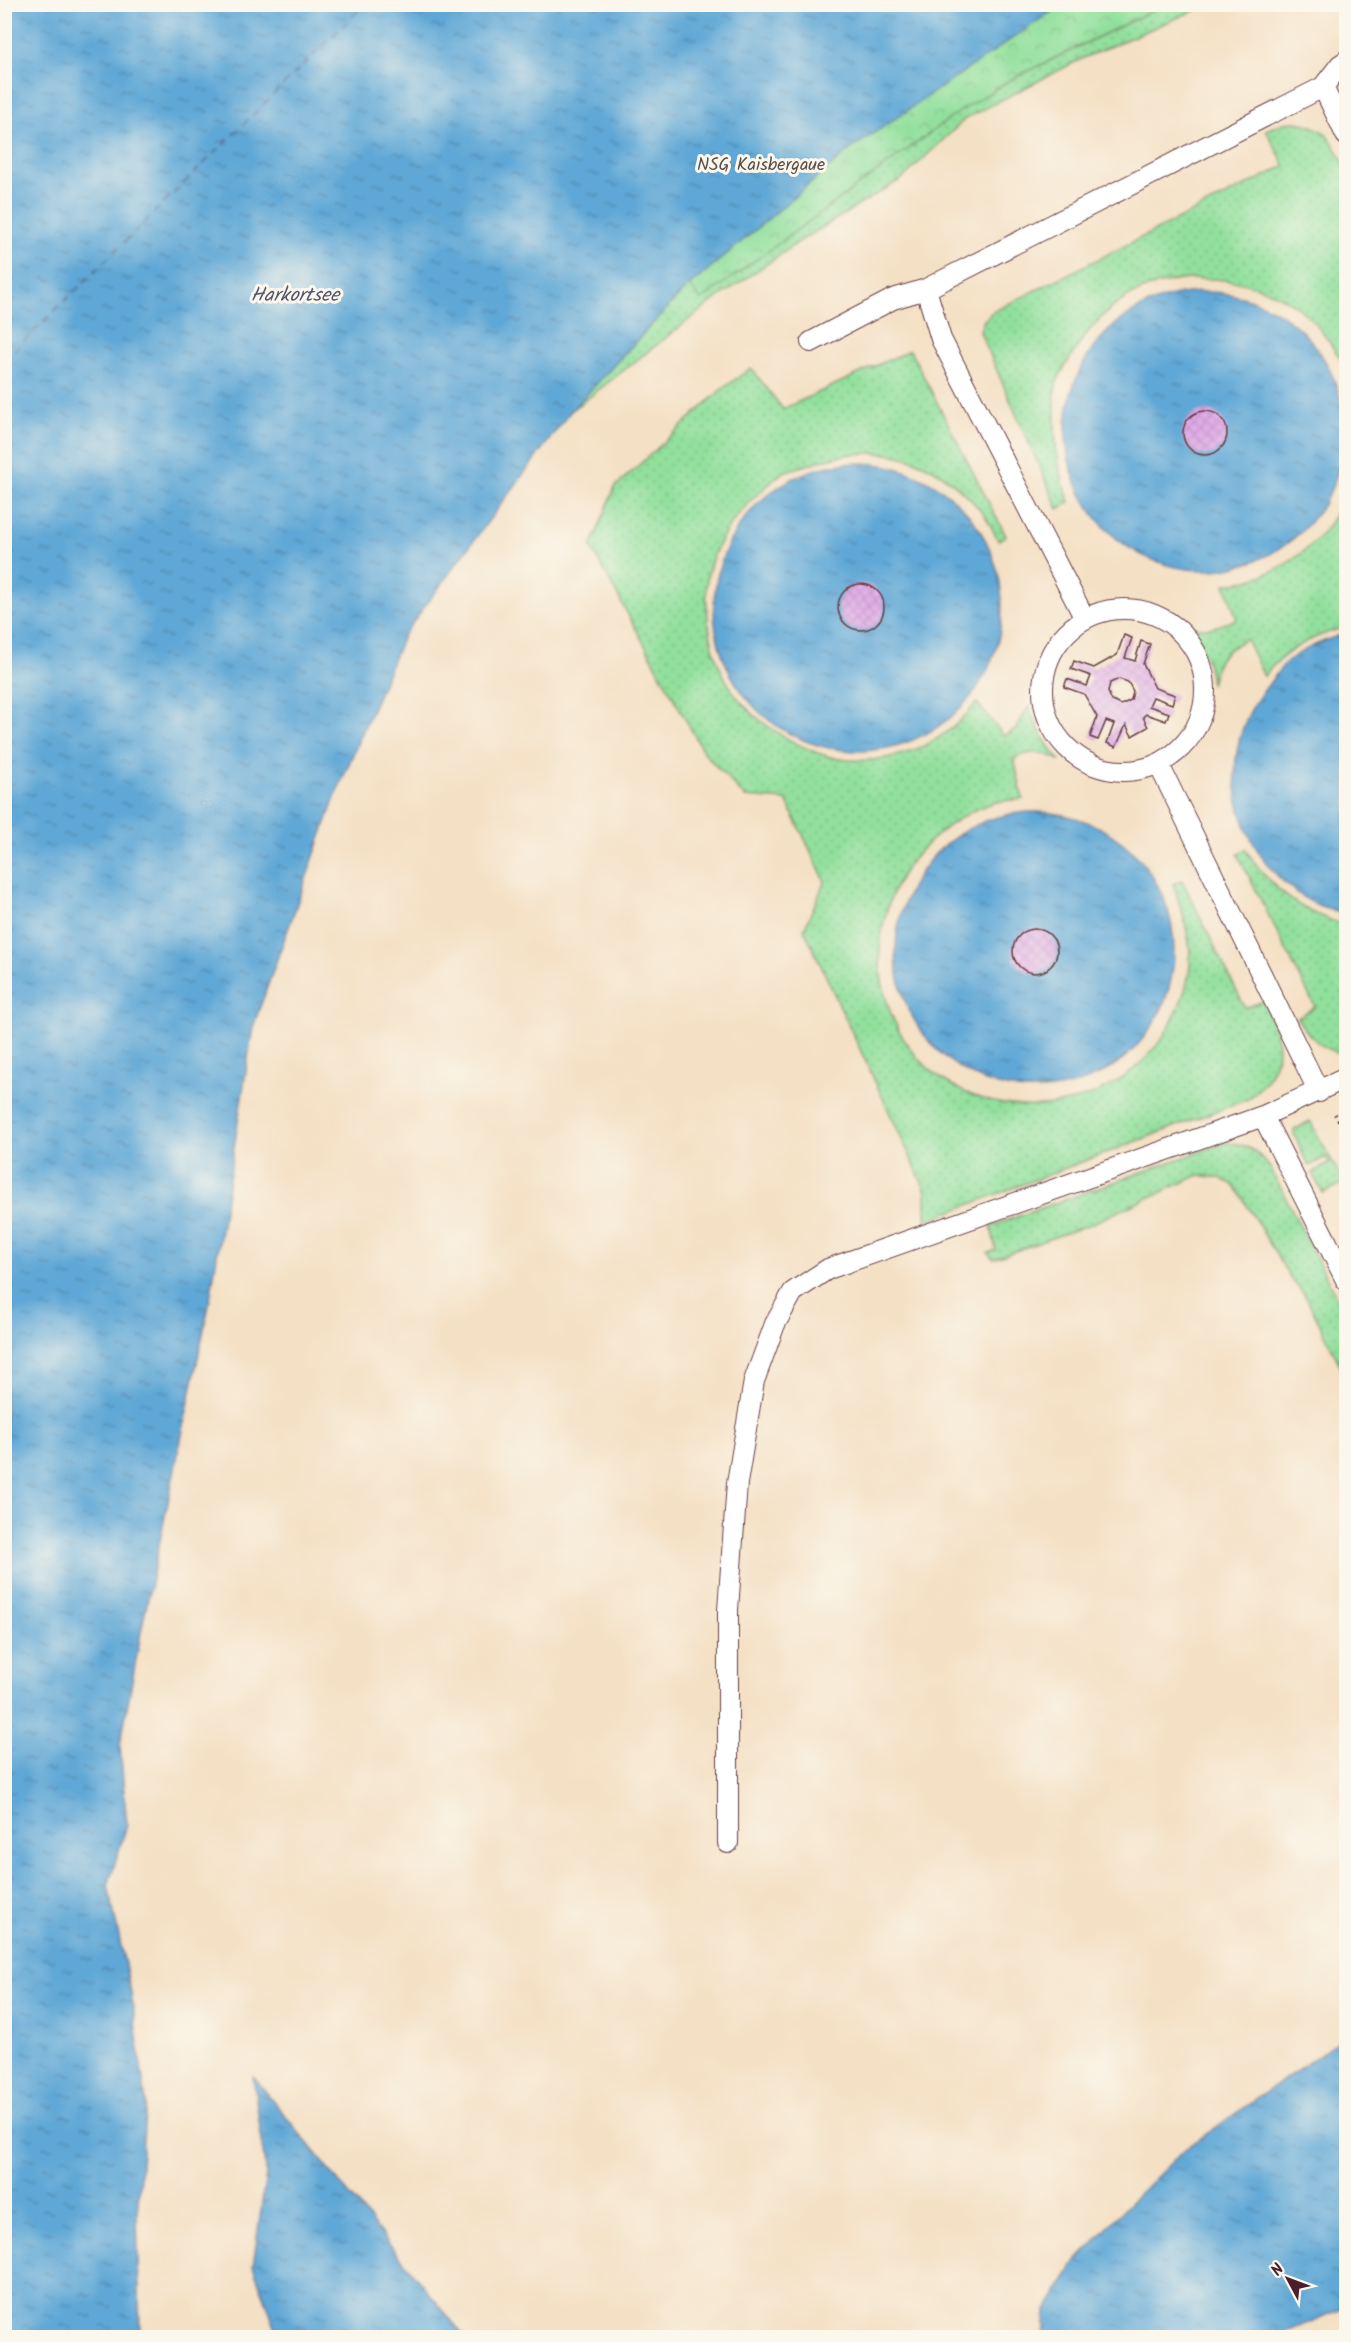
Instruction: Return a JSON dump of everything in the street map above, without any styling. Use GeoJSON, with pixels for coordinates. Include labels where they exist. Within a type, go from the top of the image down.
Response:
{"type":"FeatureCollection","features":[{"type":"Feature","properties":{"kind":"lane"},"geometry":{"type":"LineString","coordinates":[[811,342],[893,299],[926,289],[1323,87],[1340,64],[1347,60]]}},
{"type":"Feature","properties":{"kind":"lane"},"geometry":{"type":"LineString","coordinates":[[1323,87],[1347,135]]}},
{"type":"Feature","properties":{"kind":"lane"},"geometry":{"type":"LineString","coordinates":[[926,289],[941,339],[1085,620]]}},
{"type":"Feature","properties":{"kind":"lane"},"geometry":{"type":"LineString","coordinates":[[1117,609],[1153,614],[1172,624],[1184,634],[1199,658],[1204,677],[1203,710],[1184,745],[1174,758],[1159,765],[1122,772],[1089,764],[1059,741],[1046,715],[1042,689],[1045,666],[1052,650],[1070,628],[1095,614],[1117,609]]}},
{"type":"Feature","properties":{"kind":"lane"},"geometry":{"type":"LineString","coordinates":[[1159,765],[1319,1092]]}},
{"type":"Feature","properties":{"kind":"lane"},"geometry":{"type":"LineString","coordinates":[[728,1843],[728,1610],[737,1484],[754,1381],[775,1324],[794,1292],[828,1269],[1263,1116],[1347,1078]]}},
{"type":"Feature","properties":{"kind":"lane"},"geometry":{"type":"LineString","coordinates":[[1263,1116],[1347,1280]]}},
{"type":"Feature","properties":{"kind":"green space","name":"NSG Kaisbergaue"},"geometry":{"type":"Polygon","coordinates":[[[867,5],[1164,5],[1010,80],[963,109],[701,300],[619,198],[867,5]]]}},
{"type":"Feature","properties":{"kind":"green space"},"geometry":{"type":"Polygon","coordinates":[[[1061,5],[1207,5],[1083,58],[966,118],[902,179],[800,241],[712,302],[570,412],[683,291],[851,149],[1061,5]]]}},
{"type":"Feature","properties":{"kind":"green space"},"geometry":{"type":"Polygon","coordinates":[[[1296,122],[1322,131],[1333,143],[1346,168],[1346,367],[1326,337],[1308,316],[1282,298],[1260,288],[1214,279],[1190,279],[1166,283],[1123,300],[1097,322],[1081,342],[1056,385],[1056,447],[1062,480],[1070,502],[1058,509],[980,332],[983,322],[992,312],[1285,166],[1266,130],[1284,123],[1296,122]]]}},
{"type":"Feature","properties":{"kind":"green space"},"geometry":{"type":"Polygon","coordinates":[[[910,350],[1006,536],[998,540],[987,518],[977,506],[952,482],[931,468],[900,456],[851,454],[782,473],[748,503],[731,524],[717,547],[706,587],[710,632],[722,673],[745,706],[760,720],[795,743],[815,752],[850,760],[886,758],[904,754],[937,738],[955,725],[977,703],[1004,736],[1016,729],[1029,706],[1042,735],[1061,761],[1038,753],[1026,754],[1014,759],[1023,799],[1001,801],[968,814],[937,835],[911,862],[893,892],[881,936],[880,966],[890,1011],[913,1051],[944,1080],[982,1099],[1023,1106],[1065,1102],[1105,1088],[1141,1063],[1169,1027],[1183,997],[1190,964],[1189,943],[1183,913],[1173,884],[1182,880],[1245,1008],[1263,1001],[1278,1042],[1275,1065],[1269,1076],[1248,1099],[926,1221],[926,1191],[804,929],[825,881],[786,800],[745,797],[704,753],[591,547],[615,487],[721,390],[751,368],[783,409],[910,350]]]}},
{"type":"Feature","properties":{"kind":"green space"},"geometry":{"type":"Polygon","coordinates":[[[1346,494],[1346,627],[1322,635],[1290,651],[1264,676],[1246,639],[1231,648],[1218,661],[1211,684],[1208,664],[1202,650],[1180,623],[1209,628],[1237,619],[1225,584],[1264,575],[1298,556],[1326,528],[1346,494]]]}},
{"type":"Feature","properties":{"kind":"green space"},"geometry":{"type":"Polygon","coordinates":[[[1245,849],[1276,888],[1288,898],[1329,920],[1346,925],[1346,1055],[1330,1050],[1318,1042],[1297,1018],[1315,1007],[1238,855],[1245,849]]]}},
{"type":"Feature","properties":{"kind":"green space"},"geometry":{"type":"Polygon","coordinates":[[[1310,1121],[1344,1183],[1323,1193],[1312,1173],[1330,1162],[1326,1157],[1309,1166],[1294,1134],[1294,1130],[1310,1121]]]}},
{"type":"Feature","properties":{"kind":"green space"},"geometry":{"type":"Polygon","coordinates":[[[1224,1143],[1246,1146],[1271,1169],[1346,1316],[1346,1377],[1306,1297],[1289,1276],[1242,1197],[1233,1185],[1220,1178],[1199,1175],[1088,1225],[993,1259],[988,1253],[996,1250],[991,1226],[1224,1143]]]}},
{"type":"Feature","properties":{"kind":"water","name":"Harkortsee"},"geometry":{"type":"Polygon","coordinates":[[[5,4],[1061,5],[851,149],[683,291],[570,412],[404,634],[337,792],[253,1027],[210,1300],[143,1622],[120,1746],[127,1825],[108,1885],[131,1993],[146,2102],[137,2214],[140,2337],[5,2337],[5,4]]]}},
{"type":"Feature","properties":{"kind":"water"},"geometry":{"type":"Polygon","coordinates":[[[1205,292],[1245,298],[1271,308],[1303,333],[1328,365],[1338,391],[1344,431],[1338,471],[1328,497],[1303,529],[1271,554],[1245,564],[1205,570],[1165,564],[1139,554],[1107,529],[1082,497],[1072,471],[1066,431],[1072,391],[1082,365],[1107,333],[1139,308],[1165,298],[1205,292]]]}},
{"type":"Feature","properties":{"kind":"water"},"geometry":{"type":"Polygon","coordinates":[[[858,463],[886,466],[913,474],[938,487],[960,505],[978,527],[991,552],[999,579],[1002,607],[999,635],[991,662],[978,687],[960,709],[938,727],[913,740],[886,748],[858,751],[830,748],[803,740],[778,727],[756,709],[738,687],[725,662],[717,635],[714,607],[717,579],[725,552],[738,527],[756,505],[778,487],[803,474],[830,466],[858,463]]]}},
{"type":"Feature","properties":{"kind":"water"},"geometry":{"type":"Polygon","coordinates":[[[1346,633],[1346,914],[1308,900],[1283,881],[1262,857],[1247,831],[1238,803],[1235,773],[1239,743],[1249,715],[1280,670],[1289,660],[1303,651],[1346,633]]]}},
{"type":"Feature","properties":{"kind":"water"},"geometry":{"type":"Polygon","coordinates":[[[1035,812],[1062,815],[1088,823],[1112,836],[1133,853],[1150,874],[1163,898],[1171,924],[1174,951],[1171,978],[1163,1004],[1150,1028],[1133,1049],[1112,1066],[1088,1079],[1062,1087],[1035,1090],[1008,1087],[982,1079],[958,1066],[937,1049],[920,1028],[907,1004],[899,978],[896,951],[899,924],[907,898],[920,874],[937,853],[958,836],[982,823],[1008,815],[1035,812]]]}},
{"type":"Feature","properties":{"kind":"water"},"geometry":{"type":"Polygon","coordinates":[[[1346,2036],[1346,2307],[1276,2337],[1044,2337],[1046,2311],[1075,2263],[1130,2203],[1185,2149],[1346,2036]]]}},
{"type":"Feature","properties":{"kind":"water"},"geometry":{"type":"Polygon","coordinates":[[[253,2076],[465,2337],[279,2337],[253,2266],[266,2174],[253,2076]]]}},
{"type":"Feature","properties":{"kind":"building"},"geometry":{"type":"Polygon","coordinates":[[[1205,411],[1221,417],[1227,433],[1221,449],[1205,455],[1189,449],[1183,433],[1189,417],[1205,411]]]}},
{"type":"Feature","properties":{"kind":"building"},"geometry":{"type":"Polygon","coordinates":[[[861,584],[877,591],[884,607],[877,623],[861,630],[845,623],[838,607],[845,591],[861,584]]]}},
{"type":"Feature","properties":{"kind":"building"},"geometry":{"type":"Polygon","coordinates":[[[1124,635],[1132,638],[1125,658],[1135,661],[1141,641],[1150,644],[1143,664],[1155,688],[1175,695],[1172,704],[1153,697],[1149,706],[1169,713],[1166,721],[1146,714],[1143,717],[1148,727],[1132,736],[1126,725],[1116,747],[1107,743],[1114,724],[1106,721],[1098,740],[1090,737],[1097,717],[1084,694],[1064,687],[1067,679],[1087,686],[1091,676],[1071,669],[1074,661],[1094,668],[1117,655],[1124,635]],[[1119,679],[1110,683],[1108,692],[1112,701],[1121,705],[1131,700],[1133,691],[1128,682],[1119,679]]]}},
{"type":"Feature","properties":{"kind":"building"},"geometry":{"type":"Polygon","coordinates":[[[1035,929],[1051,935],[1057,951],[1051,967],[1035,973],[1019,967],[1013,951],[1019,935],[1035,929]]]}},
{"type":"Feature","properties":{"kind":"ferry route"},"geometry":{"type":"LineString","coordinates":[[4,361],[365,4]]}}]}
